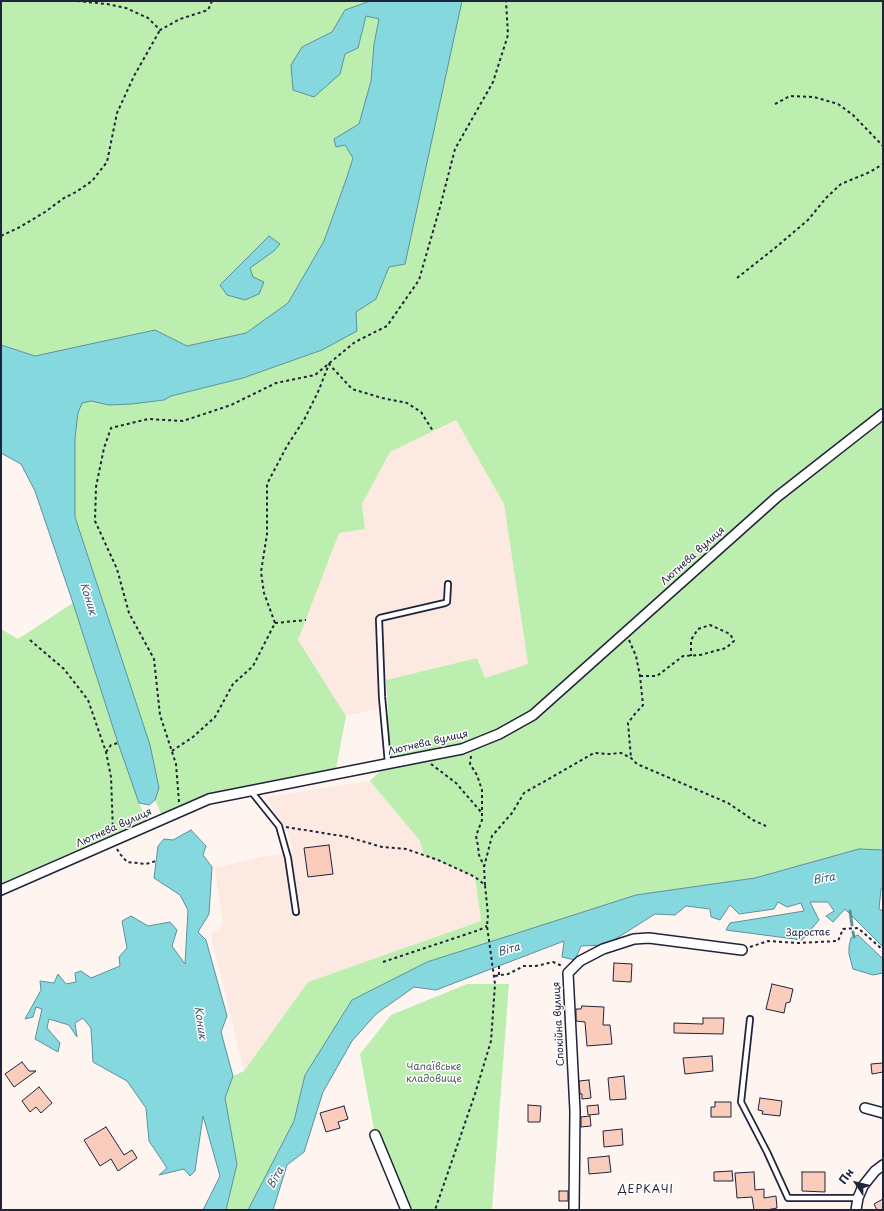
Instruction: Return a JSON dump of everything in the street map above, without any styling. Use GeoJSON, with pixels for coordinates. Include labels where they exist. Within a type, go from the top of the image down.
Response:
{"type":"FeatureCollection","features":[{"type":"Feature","properties":{"kind":"street","name":"Лютнева вулиця"},"geometry":{"type":"LineString","coordinates":[[1,890],[209,798],[462,749],[499,734],[533,715],[777,496],[883,414]]}},
{"type":"Feature","properties":{"kind":"street","name":"Спокійна вулиця"},"geometry":{"type":"LineString","coordinates":[[574,1210],[575,1111],[568,973],[580,961],[603,949],[634,939],[649,938],[742,950]]}},
{"type":"Feature","properties":{"kind":"street"},"geometry":{"type":"LineString","coordinates":[[865,1108],[883,1113]]}},
{"type":"Feature","properties":{"kind":"street"},"geometry":{"type":"LineString","coordinates":[[375,1135],[406,1210]]}},
{"type":"Feature","properties":{"kind":"street"},"geometry":{"type":"LineString","coordinates":[[856,1210],[858,1198],[863,1186],[875,1171],[883,1165]]}},
{"type":"Feature","properties":{"kind":"lane"},"geometry":{"type":"LineString","coordinates":[[388,763],[382,697],[379,619],[446,603],[448,584]]}},
{"type":"Feature","properties":{"kind":"lane"},"geometry":{"type":"LineString","coordinates":[[250,790],[278,826],[288,858],[296,912]]}},
{"type":"Feature","properties":{"kind":"lane"},"geometry":{"type":"LineString","coordinates":[[750,1019],[741,1102],[767,1152],[788,1198],[858,1198]]}},
{"type":"Feature","properties":{"kind":"path"},"geometry":{"type":"LineString","coordinates":[[77,1],[107,4],[126,8],[148,18],[160,30]]}},
{"type":"Feature","properties":{"kind":"path"},"geometry":{"type":"LineString","coordinates":[[1,236],[39,216],[64,198],[92,181],[107,162],[117,113],[134,76],[160,30],[180,19],[208,10],[212,1]]}},
{"type":"Feature","properties":{"kind":"path"},"geometry":{"type":"LineString","coordinates":[[180,811],[176,764],[160,715],[154,659],[129,613],[117,569],[95,521],[96,486],[104,448],[111,428],[148,419],[183,421],[231,406],[276,383],[315,375],[355,342],[387,326],[419,280],[455,150],[493,82],[508,34],[506,1]]}},
{"type":"Feature","properties":{"kind":"path"},"geometry":{"type":"LineString","coordinates":[[775,104],[790,96],[814,97],[838,104],[853,115],[883,146]]}},
{"type":"Feature","properties":{"kind":"path"},"geometry":{"type":"LineString","coordinates":[[737,278],[808,220],[826,198],[841,184],[870,172],[883,164]]}},
{"type":"Feature","properties":{"kind":"path"},"geometry":{"type":"LineString","coordinates":[[328,364],[352,388],[382,398],[407,403],[412,406],[421,412],[433,431]]}},
{"type":"Feature","properties":{"kind":"path"},"geometry":{"type":"LineString","coordinates":[[172,751],[193,737],[215,717],[233,684],[253,666],[275,623],[264,593],[260,572],[267,534],[267,484],[287,446],[304,420],[318,392],[328,364]]}},
{"type":"Feature","properties":{"kind":"path"},"geometry":{"type":"LineString","coordinates":[[275,623],[306,620]]}},
{"type":"Feature","properties":{"kind":"path"},"geometry":{"type":"LineString","coordinates":[[640,676],[657,676],[683,656],[691,656],[700,655],[726,648],[734,641],[730,634],[710,625],[698,629],[691,640],[691,656]]}},
{"type":"Feature","properties":{"kind":"path"},"geometry":{"type":"LineString","coordinates":[[625,631],[636,656],[643,705],[628,723],[631,758]]}},
{"type":"Feature","properties":{"kind":"path"},"geometry":{"type":"LineString","coordinates":[[30,640],[64,669],[88,700],[106,752],[111,777],[113,841],[120,854],[127,862],[146,864],[156,861]]}},
{"type":"Feature","properties":{"kind":"path"},"geometry":{"type":"LineString","coordinates":[[479,742],[476,751],[472,754],[470,764],[477,775],[482,790],[482,820],[476,836],[479,855],[484,866]]}},
{"type":"Feature","properties":{"kind":"path"},"geometry":{"type":"LineString","coordinates":[[106,752],[111,745],[118,743]]}},
{"type":"Feature","properties":{"kind":"path"},"geometry":{"type":"LineString","coordinates":[[435,1210],[475,1094],[491,1041],[495,976],[487,926],[488,915],[484,866],[492,836],[512,813],[524,793],[594,753],[621,753],[631,758],[637,764],[728,803],[753,820],[766,826]]}},
{"type":"Feature","properties":{"kind":"path"},"geometry":{"type":"LineString","coordinates":[[421,757],[456,783],[482,813]]}},
{"type":"Feature","properties":{"kind":"path"},"geometry":{"type":"LineString","coordinates":[[278,826],[348,837],[382,847],[406,849],[424,855],[475,877],[485,885]]}},
{"type":"Feature","properties":{"kind":"path"},"geometry":{"type":"LineString","coordinates":[[383,962],[487,926]]}},
{"type":"Feature","properties":{"kind":"path","name":"Заростає"},"geometry":{"type":"LineString","coordinates":[[742,950],[768,941],[798,943],[838,941],[843,929],[858,928],[883,950]]}},
{"type":"Feature","properties":{"kind":"path"},"geometry":{"type":"LineString","coordinates":[[495,976],[508,974],[524,966],[536,966],[553,962],[561,965],[568,973]]}},
{"type":"Feature","properties":{"kind":"path"},"geometry":{"type":"LineString","coordinates":[[499,966],[499,975]]}},
{"type":"Feature","properties":{"kind":"shaded area"},"geometry":{"type":"Polygon","coordinates":[[[456,420],[504,504],[528,664],[485,679],[477,658],[386,680],[388,707],[346,716],[298,640],[339,532],[365,528],[362,504],[390,452],[456,420]]]}},
{"type":"Feature","properties":{"kind":"shaded area"},"geometry":{"type":"Polygon","coordinates":[[[370,781],[420,841],[424,855],[475,877],[481,921],[308,982],[244,1071],[211,935],[223,925],[215,868],[265,856],[293,853],[288,833],[266,797],[370,781]]]}},
{"type":"Feature","properties":{"kind":"green space"},"geometry":{"type":"Polygon","coordinates":[[[1,1],[370,1],[345,10],[332,32],[302,47],[340,74],[345,54],[358,48],[366,16],[379,19],[374,44],[371,81],[359,124],[345,145],[353,158],[347,177],[324,241],[288,303],[246,333],[187,346],[155,330],[35,356],[1,345],[1,1]]]}},
{"type":"Feature","properties":{"kind":"green space"},"geometry":{"type":"Polygon","coordinates":[[[462,1],[883,1],[883,850],[859,849],[755,878],[636,895],[427,962],[352,1000],[305,1075],[294,1121],[248,1210],[226,1210],[237,1164],[225,1098],[233,1076],[244,1071],[308,982],[481,921],[475,877],[424,855],[420,841],[370,781],[388,763],[388,707],[386,680],[477,658],[485,678],[528,664],[504,504],[456,420],[390,452],[362,504],[365,529],[339,533],[298,640],[346,716],[335,774],[209,799],[163,818],[155,800],[159,788],[150,745],[75,517],[75,438],[78,413],[82,403],[91,401],[109,405],[164,400],[171,396],[243,378],[322,350],[356,312],[376,299],[389,267],[462,1]]]}},
{"type":"Feature","properties":{"kind":"green space"},"geometry":{"type":"Polygon","coordinates":[[[73,603],[118,743],[139,803],[147,820],[1,884],[1,629],[18,639],[73,603]]]}},
{"type":"Feature","properties":{"kind":"green space","name":"Чапаївське кладовище"},"geometry":{"type":"Polygon","coordinates":[[[467,984],[509,984],[492,1210],[406,1210],[375,1135],[360,1054],[391,1015],[467,984]]]}},
{"type":"Feature","properties":{"kind":"water","name":"Коник"},"geometry":{"type":"Polygon","coordinates":[[[370,1],[462,1],[405,264],[389,267],[376,299],[356,312],[357,331],[322,350],[243,378],[171,396],[164,400],[109,405],[91,401],[82,403],[78,413],[75,438],[75,517],[150,745],[159,788],[155,800],[149,805],[139,803],[35,491],[21,464],[1,453],[1,345],[35,356],[155,330],[187,346],[246,333],[288,303],[324,241],[347,177],[353,158],[345,145],[336,147],[334,139],[359,124],[371,81],[374,44],[379,19],[366,16],[358,48],[345,54],[340,74],[314,97],[293,90],[291,65],[302,47],[332,32],[345,10],[370,1]]]}},
{"type":"Feature","properties":{"kind":"water"},"geometry":{"type":"Polygon","coordinates":[[[269,236],[280,244],[274,251],[250,268],[253,277],[264,282],[259,294],[245,300],[227,295],[220,285],[269,236]]]}},
{"type":"Feature","properties":{"kind":"water","name":"Коник"},"geometry":{"type":"Polygon","coordinates":[[[191,830],[206,846],[203,855],[212,867],[209,914],[198,932],[206,940],[227,1016],[221,1032],[233,1076],[225,1098],[237,1164],[226,1210],[203,1210],[220,1176],[203,1116],[195,1171],[190,1176],[184,1169],[159,1175],[167,1168],[149,1141],[146,1108],[127,1081],[93,1062],[91,1028],[83,1018],[75,1023],[77,1037],[69,1025],[49,1019],[47,1028],[60,1043],[58,1052],[35,1039],[42,1009],[36,1007],[33,1017],[25,1019],[41,990],[40,981],[54,983],[58,974],[66,984],[76,982],[75,973],[81,971],[91,978],[120,966],[119,957],[127,948],[122,921],[131,916],[148,926],[170,922],[177,930],[172,946],[185,964],[188,910],[180,895],[154,878],[158,846],[164,839],[173,840],[191,830]]]}},
{"type":"Feature","properties":{"kind":"water","name":"Віта"},"geometry":{"type":"Polygon","coordinates":[[[859,849],[883,850],[883,888],[881,889],[879,909],[883,911],[883,947],[845,909],[833,922],[826,916],[834,911],[828,902],[810,902],[819,920],[802,940],[726,930],[730,923],[804,911],[801,903],[787,907],[778,902],[774,909],[739,914],[730,905],[720,920],[711,917],[710,909],[686,906],[675,915],[655,914],[606,945],[581,946],[575,960],[562,957],[564,941],[436,990],[414,987],[376,1014],[352,1041],[323,1092],[304,1152],[287,1165],[273,1210],[248,1210],[294,1121],[305,1075],[352,1000],[427,962],[636,895],[755,878],[859,849]]]}},
{"type":"Feature","properties":{"kind":"water"},"geometry":{"type":"Polygon","coordinates":[[[858,935],[883,959],[883,973],[873,975],[853,969],[849,954],[849,946],[851,938],[858,935]]]}},
{"type":"Feature","properties":{"kind":"building"},"geometry":{"type":"Polygon","coordinates":[[[329,845],[333,874],[308,877],[304,848],[329,845]]]}},
{"type":"Feature","properties":{"kind":"building"},"geometry":{"type":"Polygon","coordinates":[[[614,963],[632,964],[631,982],[613,981],[614,963]]]}},
{"type":"Feature","properties":{"kind":"building"},"geometry":{"type":"Polygon","coordinates":[[[772,984],[793,989],[790,1002],[786,1003],[784,1013],[766,1009],[772,984]]]}},
{"type":"Feature","properties":{"kind":"building"},"geometry":{"type":"Polygon","coordinates":[[[582,1006],[604,1007],[603,1025],[610,1025],[612,1044],[587,1046],[585,1022],[576,1021],[576,1009],[581,1009],[582,1006]]]}},
{"type":"Feature","properties":{"kind":"building"},"geometry":{"type":"Polygon","coordinates":[[[703,1018],[724,1018],[723,1034],[674,1033],[674,1023],[703,1024],[703,1018]]]}},
{"type":"Feature","properties":{"kind":"building"},"geometry":{"type":"Polygon","coordinates":[[[712,1056],[713,1071],[685,1074],[683,1058],[712,1056]]]}},
{"type":"Feature","properties":{"kind":"building"},"geometry":{"type":"Polygon","coordinates":[[[22,1062],[29,1071],[36,1071],[14,1087],[5,1074],[22,1062]]]}},
{"type":"Feature","properties":{"kind":"building"},"geometry":{"type":"Polygon","coordinates":[[[883,1063],[883,1072],[872,1074],[871,1064],[883,1063]]]}},
{"type":"Feature","properties":{"kind":"building"},"geometry":{"type":"Polygon","coordinates":[[[624,1076],[626,1099],[610,1100],[608,1078],[624,1076]]]}},
{"type":"Feature","properties":{"kind":"building"},"geometry":{"type":"Polygon","coordinates":[[[589,1080],[591,1098],[582,1099],[579,1081],[589,1080]]]}},
{"type":"Feature","properties":{"kind":"building"},"geometry":{"type":"Polygon","coordinates":[[[39,1087],[52,1103],[41,1113],[36,1107],[30,1112],[22,1101],[39,1087]]]}},
{"type":"Feature","properties":{"kind":"building"},"geometry":{"type":"Polygon","coordinates":[[[760,1098],[782,1101],[780,1116],[762,1114],[763,1111],[758,1110],[760,1098]]]}},
{"type":"Feature","properties":{"kind":"building"},"geometry":{"type":"Polygon","coordinates":[[[715,1102],[731,1102],[731,1117],[711,1117],[711,1107],[715,1107],[715,1102]]]}},
{"type":"Feature","properties":{"kind":"building"},"geometry":{"type":"Polygon","coordinates":[[[528,1105],[541,1106],[540,1122],[528,1122],[528,1105]]]}},
{"type":"Feature","properties":{"kind":"building"},"geometry":{"type":"Polygon","coordinates":[[[598,1105],[599,1114],[588,1115],[587,1106],[598,1105]]]}},
{"type":"Feature","properties":{"kind":"building"},"geometry":{"type":"Polygon","coordinates":[[[344,1106],[348,1119],[338,1122],[340,1128],[326,1132],[320,1113],[344,1106]]]}},
{"type":"Feature","properties":{"kind":"building"},"geometry":{"type":"Polygon","coordinates":[[[590,1116],[591,1126],[581,1127],[581,1117],[590,1116]]]}},
{"type":"Feature","properties":{"kind":"building"},"geometry":{"type":"Polygon","coordinates":[[[106,1127],[124,1155],[132,1150],[137,1158],[118,1171],[111,1159],[100,1166],[84,1140],[106,1127]]]}},
{"type":"Feature","properties":{"kind":"building"},"geometry":{"type":"Polygon","coordinates":[[[622,1129],[623,1145],[604,1147],[603,1131],[622,1129]]]}},
{"type":"Feature","properties":{"kind":"building"},"geometry":{"type":"Polygon","coordinates":[[[609,1156],[611,1172],[589,1174],[588,1158],[609,1156]]]}},
{"type":"Feature","properties":{"kind":"building"},"geometry":{"type":"Polygon","coordinates":[[[732,1171],[733,1181],[714,1181],[714,1172],[732,1171]]]}},
{"type":"Feature","properties":{"kind":"building"},"geometry":{"type":"Polygon","coordinates":[[[754,1172],[755,1190],[764,1189],[764,1198],[776,1196],[777,1208],[754,1210],[752,1197],[737,1198],[735,1173],[754,1172]]]}},
{"type":"Feature","properties":{"kind":"building"},"geometry":{"type":"Polygon","coordinates":[[[802,1172],[825,1172],[825,1192],[802,1191],[802,1172]]]}},
{"type":"Feature","properties":{"kind":"building"},"geometry":{"type":"Polygon","coordinates":[[[559,1191],[568,1191],[568,1201],[559,1201],[559,1191]]]}},
{"type":"Feature","properties":{"kind":"building"},"geometry":{"type":"Polygon","coordinates":[[[883,1199],[883,1210],[877,1210],[874,1204],[883,1199]]]}},
{"type":"Feature","properties":{"kind":"waterway"},"geometry":{"type":"LineString","coordinates":[[850,911],[852,925]]}},
{"type":"Feature","properties":{"kind":"waterway"},"geometry":{"type":"LineString","coordinates":[[853,932],[854,937]]}},
{"type":"Feature","properties":{"kind":"district","name":"ДЕРКАЧІ"},"geometry":{"type":"Point","coordinates":[646,1190]}}]}
